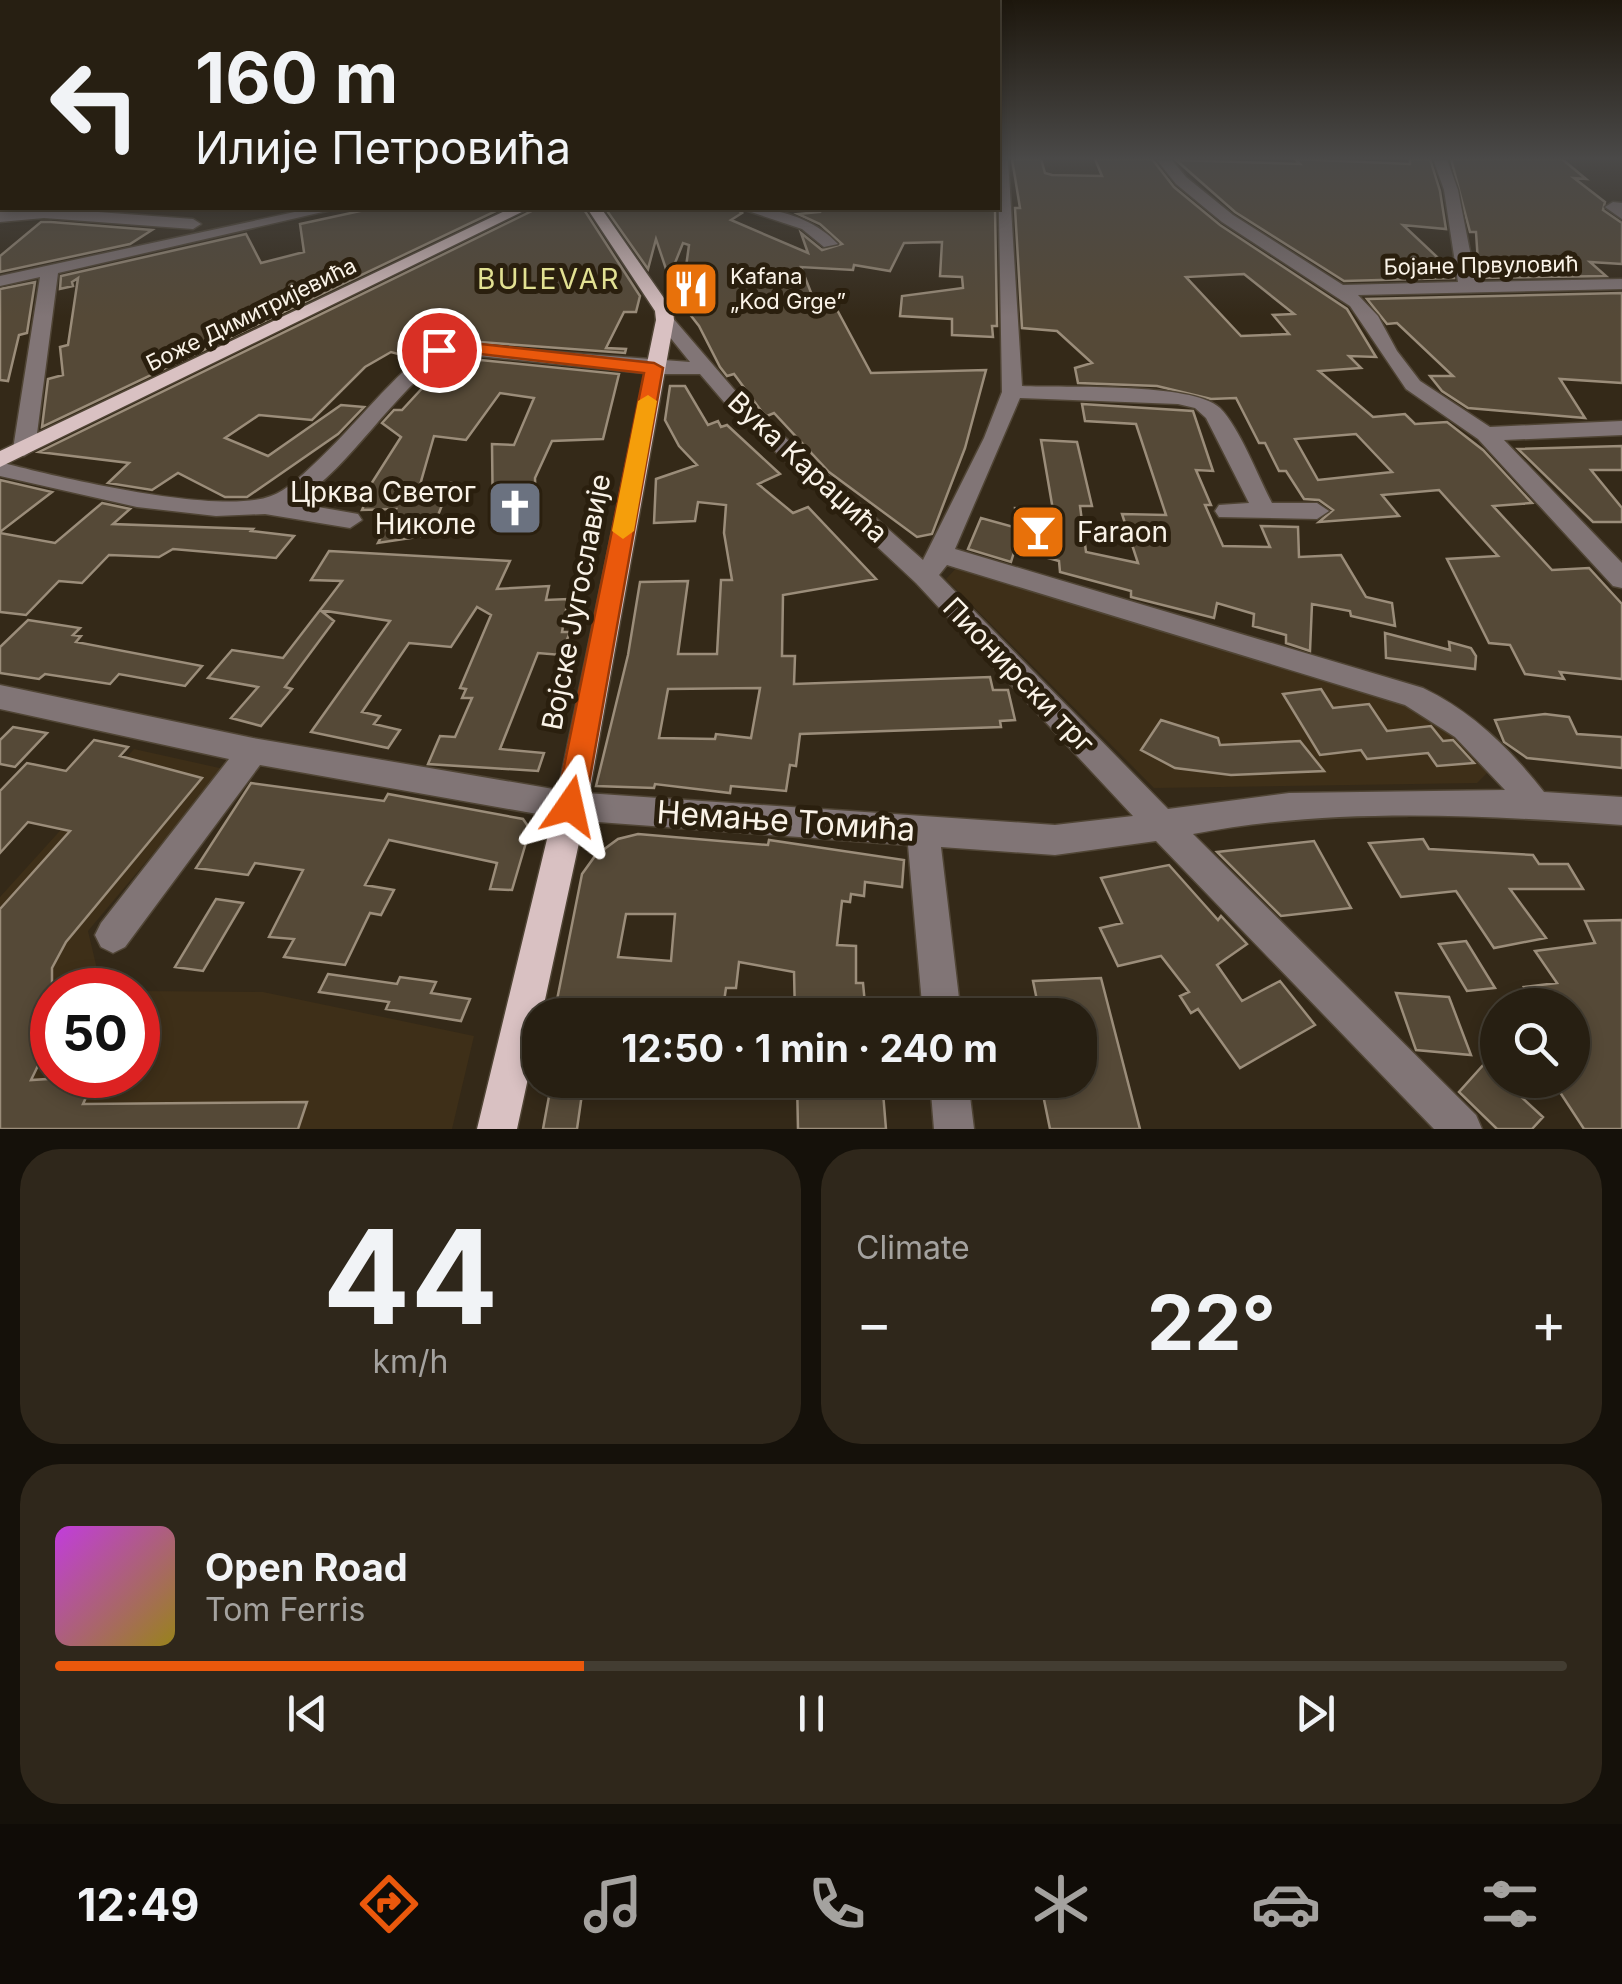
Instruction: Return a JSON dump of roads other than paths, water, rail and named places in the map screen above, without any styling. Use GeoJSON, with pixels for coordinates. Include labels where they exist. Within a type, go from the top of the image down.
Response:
{"type":"FeatureCollection","features":[{"type":"Feature","properties":{"kind":"main road","name":"Боже Димитријевића"},"geometry":{"type":"LineString","coordinates":[[0,460],[514,212]]}},
{"type":"Feature","properties":{"kind":"main road","name":"Вука Караџића"},"geometry":{"type":"LineString","coordinates":[[597,212],[664,311],[665,320]]}},
{"type":"Feature","properties":{"kind":"main road","name":"Војске Југославије"},"geometry":{"type":"LineString","coordinates":[[496,1129],[570,806],[665,320]]}},
{"type":"Feature","properties":{"kind":"street"},"geometry":{"type":"LineString","coordinates":[[0,217],[35,212]]}},
{"type":"Feature","properties":{"kind":"street"},"geometry":{"type":"LineString","coordinates":[[57,212],[188,231]]}},
{"type":"Feature","properties":{"kind":"street"},"geometry":{"type":"LineString","coordinates":[[188,231],[200,212]]}},
{"type":"Feature","properties":{"kind":"street"},"geometry":{"type":"LineString","coordinates":[[0,281],[188,231],[309,212]]}},
{"type":"Feature","properties":{"kind":"street"},"geometry":{"type":"LineString","coordinates":[[759,212],[808,226],[830,244]]}},
{"type":"Feature","properties":{"kind":"street"},"geometry":{"type":"LineString","coordinates":[[933,565],[995,438],[1012,392],[1003,212]]}},
{"type":"Feature","properties":{"kind":"street"},"geometry":{"type":"LineString","coordinates":[[1223,212],[1340,290],[1372,320],[1388,352],[1412,385],[1486,434],[1622,579]]}},
{"type":"Feature","properties":{"kind":"street"},"geometry":{"type":"LineString","coordinates":[[1455,212],[1468,287]]}},
{"type":"Feature","properties":{"kind":"street"},"geometry":{"type":"LineString","coordinates":[[24,448],[50,270]]}},
{"type":"Feature","properties":{"kind":"street","name":"Бојане Првуловић"},"geometry":{"type":"LineString","coordinates":[[1340,290],[1622,284]]}},
{"type":"Feature","properties":{"kind":"street","name":"Вука Караџића"},"geometry":{"type":"LineString","coordinates":[[665,320],[737,404],[933,565]]}},
{"type":"Feature","properties":{"kind":"street"},"geometry":{"type":"LineString","coordinates":[[268,506],[280,502],[335,457],[446,347],[654,368],[708,368]]}},
{"type":"Feature","properties":{"kind":"street"},"geometry":{"type":"LineString","coordinates":[[1012,392],[1186,399],[1202,404],[1215,415],[1264,510]]}},
{"type":"Feature","properties":{"kind":"street"},"geometry":{"type":"LineString","coordinates":[[1486,434],[1622,428]]}},
{"type":"Feature","properties":{"kind":"street"},"geometry":{"type":"LineString","coordinates":[[0,469],[45,483],[142,499],[218,507],[268,506],[350,520]]}},
{"type":"Feature","properties":{"kind":"street"},"geometry":{"type":"LineString","coordinates":[[1228,511],[1317,510]]}},
{"type":"Feature","properties":{"kind":"street","name":"Пионирски трг"},"geometry":{"type":"LineString","coordinates":[[933,565],[1413,696],[1442,712],[1496,757],[1535,804]]}},
{"type":"Feature","properties":{"kind":"street","name":"Пионирски трг"},"geometry":{"type":"LineString","coordinates":[[933,565],[1161,824]]}},
{"type":"Feature","properties":{"kind":"street","name":"Немање Томића"},"geometry":{"type":"LineString","coordinates":[[0,697],[253,751],[570,806],[1080,840],[1161,824]]}},
{"type":"Feature","properties":{"kind":"street"},"geometry":{"type":"LineString","coordinates":[[113,935],[253,751]]}},
{"type":"Feature","properties":{"kind":"street"},"geometry":{"type":"LineString","coordinates":[[1161,824],[1280,808],[1535,804],[1622,811]]}},
{"type":"Feature","properties":{"kind":"street"},"geometry":{"type":"LineString","coordinates":[[1161,824],[1462,1129]]}},
{"type":"Feature","properties":{"kind":"street"},"geometry":{"type":"LineString","coordinates":[[923,830],[940,998]]}},
{"type":"Feature","properties":{"kind":"street"},"geometry":{"type":"LineString","coordinates":[[951,1098],[954,1129]]}},
{"type":"Feature","properties":{"kind":"place","name":"Kafana „Kod Grge”"},"geometry":{"type":"Point","coordinates":[691,289]}},
{"type":"Feature","properties":{"kind":"place","name":"Црква Светог Николе"},"geometry":{"type":"Point","coordinates":[515,508]}},
{"type":"Feature","properties":{"kind":"place","name":"Faraon"},"geometry":{"type":"Point","coordinates":[1038,532]}},
{"type":"Feature","properties":{"kind":"district","name":"BULEVAR"},"geometry":{"type":"Point","coordinates":[549,279]}}]}
